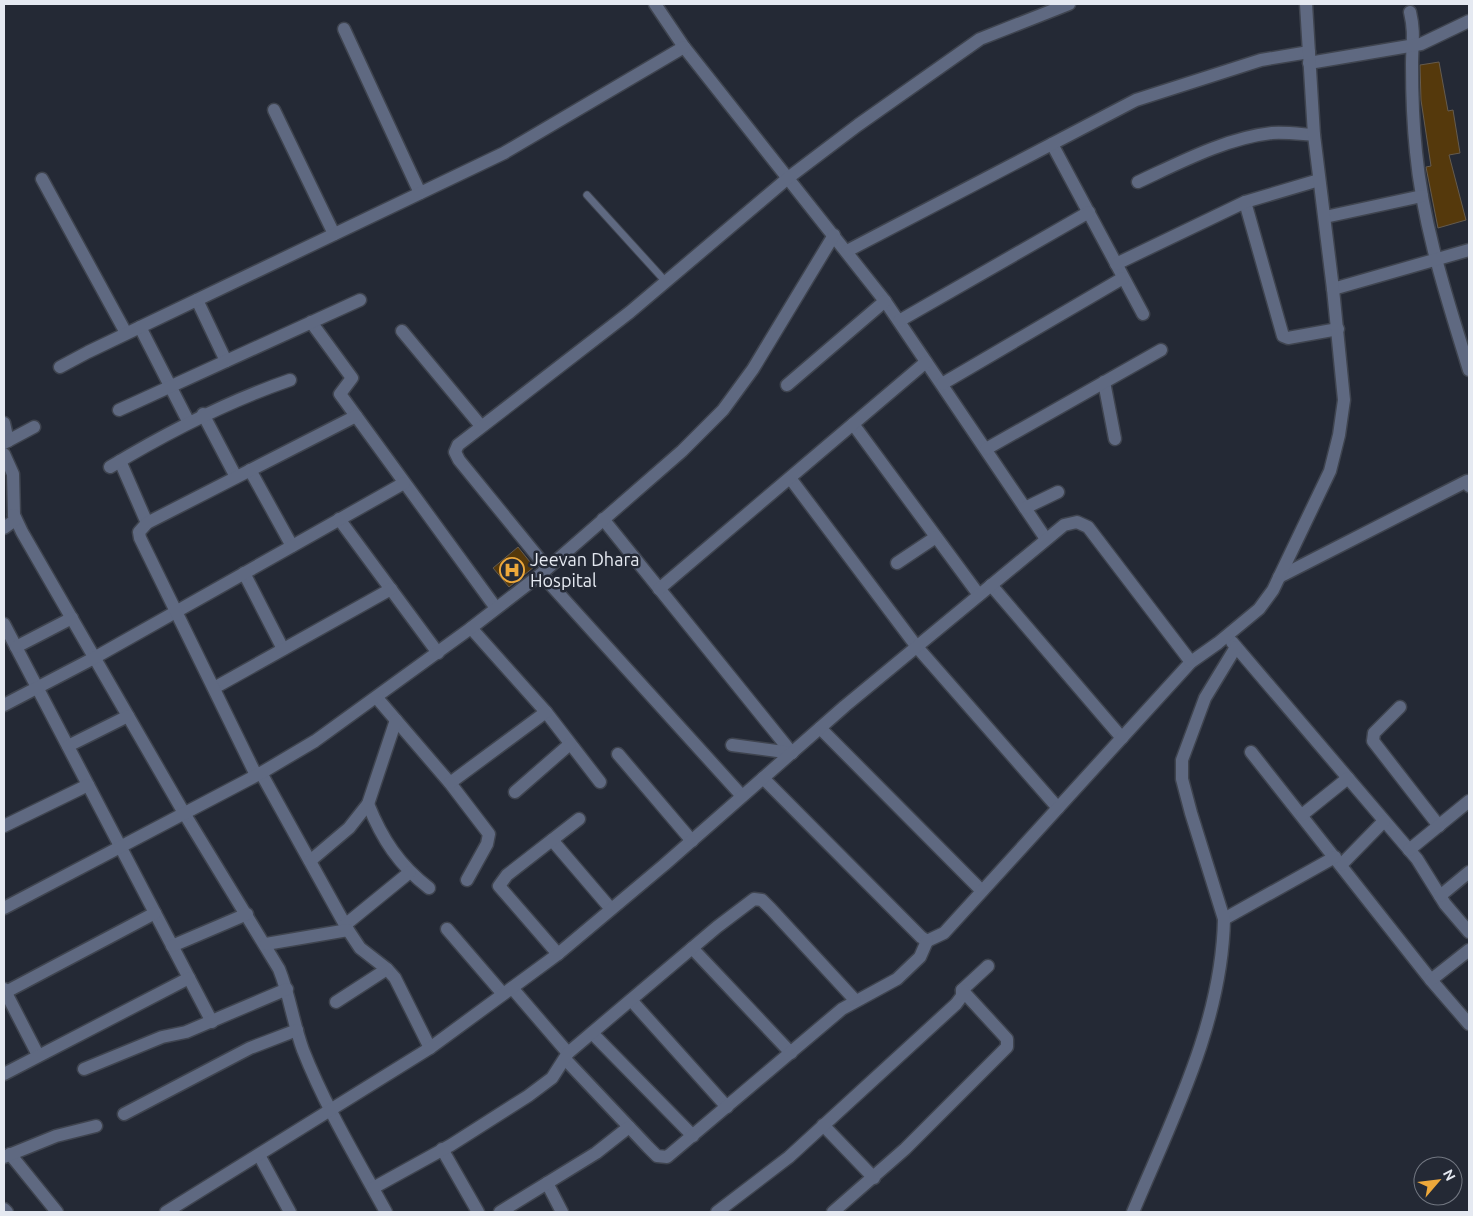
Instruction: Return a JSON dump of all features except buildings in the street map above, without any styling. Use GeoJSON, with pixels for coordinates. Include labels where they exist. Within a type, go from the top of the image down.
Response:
{"type":"FeatureCollection","features":[{"type":"Feature","properties":{"kind":"street"},"geometry":{"type":"LineString","coordinates":[[655,4],[684,47],[885,301],[1046,539]]}},
{"type":"Feature","properties":{"kind":"street"},"geometry":{"type":"LineString","coordinates":[[742,796],[544,571],[459,460],[455,452],[458,445],[481,426],[630,312],[788,178],[858,125],[980,39],[1069,4]]}},
{"type":"Feature","properties":{"kind":"street"},"geometry":{"type":"LineString","coordinates":[[447,929],[508,991],[657,1156],[662,1157],[672,1154],[855,1000],[897,979],[920,957],[927,941],[944,933],[1191,662],[1227,637],[1259,609],[1279,577],[1330,471],[1339,435],[1344,400],[1338,329],[1314,135],[1306,4]]}},
{"type":"Feature","properties":{"kind":"street"},"geometry":{"type":"LineString","coordinates":[[1410,12],[1415,33],[1412,45],[1412,99],[1422,196],[1436,260],[1468,361]]}},
{"type":"Feature","properties":{"kind":"street"},"geometry":{"type":"LineString","coordinates":[[847,251],[1136,100],[1162,90],[1261,60],[1309,58],[1421,44],[1469,21]]}},
{"type":"Feature","properties":{"kind":"street"},"geometry":{"type":"LineString","coordinates":[[344,29],[420,193]]}},
{"type":"Feature","properties":{"kind":"street"},"geometry":{"type":"LineString","coordinates":[[60,367],[504,153],[684,47]]}},
{"type":"Feature","properties":{"kind":"street"},"geometry":{"type":"LineString","coordinates":[[274,110],[334,234]]}},
{"type":"Feature","properties":{"kind":"street"},"geometry":{"type":"LineString","coordinates":[[1138,182],[1217,148],[1251,137],[1273,133],[1314,135]]}},
{"type":"Feature","properties":{"kind":"street"},"geometry":{"type":"LineString","coordinates":[[1052,144],[1143,314]]}},
{"type":"Feature","properties":{"kind":"street"},"geometry":{"type":"LineString","coordinates":[[42,179],[126,334]]}},
{"type":"Feature","properties":{"kind":"street"},"geometry":{"type":"LineString","coordinates":[[1116,264],[1245,202],[1320,180]]}},
{"type":"Feature","properties":{"kind":"street"},"geometry":{"type":"LineString","coordinates":[[1325,217],[1422,196]]}},
{"type":"Feature","properties":{"kind":"street"},"geometry":{"type":"LineString","coordinates":[[1245,202],[1283,336],[1288,338],[1338,329]]}},
{"type":"Feature","properties":{"kind":"street"},"geometry":{"type":"LineString","coordinates":[[899,321],[1089,212]]}},
{"type":"Feature","properties":{"kind":"street"},"geometry":{"type":"LineString","coordinates":[[4,908],[259,774],[315,741],[438,653],[544,571],[682,451],[722,410],[753,369],[834,235]]}},
{"type":"Feature","properties":{"kind":"street"},"geometry":{"type":"LineString","coordinates":[[1333,289],[1469,250]]}},
{"type":"Feature","properties":{"kind":"street"},"geometry":{"type":"LineString","coordinates":[[942,384],[1123,278]]}},
{"type":"Feature","properties":{"kind":"street"},"geometry":{"type":"LineString","coordinates":[[197,300],[226,361]]}},
{"type":"Feature","properties":{"kind":"street"},"geometry":{"type":"LineString","coordinates":[[119,410],[360,300]]}},
{"type":"Feature","properties":{"kind":"street"},"geometry":{"type":"LineString","coordinates":[[787,385],[885,301]]}},
{"type":"Feature","properties":{"kind":"street"},"geometry":{"type":"LineString","coordinates":[[311,322],[352,378],[340,394],[496,608]]}},
{"type":"Feature","properties":{"kind":"street"},"geometry":{"type":"LineString","coordinates":[[140,327],[188,421]]}},
{"type":"Feature","properties":{"kind":"street"},"geometry":{"type":"LineString","coordinates":[[402,331],[481,426]]}},
{"type":"Feature","properties":{"kind":"street"},"geometry":{"type":"LineString","coordinates":[[986,449],[1161,350]]}},
{"type":"Feature","properties":{"kind":"street"},"geometry":{"type":"LineString","coordinates":[[659,589],[926,362]]}},
{"type":"Feature","properties":{"kind":"street"},"geometry":{"type":"LineString","coordinates":[[147,524],[115,464],[188,421],[290,380]]}},
{"type":"Feature","properties":{"kind":"street"},"geometry":{"type":"LineString","coordinates":[[1104,382],[1115,439]]}},
{"type":"Feature","properties":{"kind":"street"},"geometry":{"type":"LineString","coordinates":[[203,414],[236,478]]}},
{"type":"Feature","properties":{"kind":"street"},"geometry":{"type":"LineString","coordinates":[[356,416],[147,524],[139,532],[140,538],[214,688],[259,774],[310,861],[346,928],[360,948],[387,969],[394,978],[430,1048]]}},
{"type":"Feature","properties":{"kind":"street"},"geometry":{"type":"LineString","coordinates":[[4,423],[6,442],[34,427]]}},
{"type":"Feature","properties":{"kind":"street"},"geometry":{"type":"LineString","coordinates":[[852,424],[980,594]]}},
{"type":"Feature","properties":{"kind":"street"},"geometry":{"type":"LineString","coordinates":[[4,454],[13,474],[15,520],[4,528]]}},
{"type":"Feature","properties":{"kind":"street"},"geometry":{"type":"LineString","coordinates":[[250,470],[292,546]]}},
{"type":"Feature","properties":{"kind":"street"},"geometry":{"type":"LineString","coordinates":[[790,478],[917,646],[1058,808]]}},
{"type":"Feature","properties":{"kind":"street"},"geometry":{"type":"LineString","coordinates":[[1279,577],[1467,481],[1469,486]]}},
{"type":"Feature","properties":{"kind":"street"},"geometry":{"type":"LineString","coordinates":[[4,705],[94,658],[404,483]]}},
{"type":"Feature","properties":{"kind":"street"},"geometry":{"type":"LineString","coordinates":[[1026,508],[1058,492]]}},
{"type":"Feature","properties":{"kind":"street"},"geometry":{"type":"LineString","coordinates":[[14,514],[94,658],[184,813],[266,944],[287,989],[297,1030],[330,1111],[386,1212]]}},
{"type":"Feature","properties":{"kind":"street"},"geometry":{"type":"LineString","coordinates":[[339,519],[438,653]]}},
{"type":"Feature","properties":{"kind":"street"},"geometry":{"type":"LineString","coordinates":[[603,519],[792,753]]}},
{"type":"Feature","properties":{"kind":"street"},"geometry":{"type":"LineString","coordinates":[[166,1212],[430,1048],[558,954],[692,841],[820,728],[1064,525],[1078,522],[1088,527],[1191,662]]}},
{"type":"Feature","properties":{"kind":"street"},"geometry":{"type":"LineString","coordinates":[[897,563],[936,536]]}},
{"type":"Feature","properties":{"kind":"street"},"geometry":{"type":"LineString","coordinates":[[244,573],[283,649]]}},
{"type":"Feature","properties":{"kind":"street"},"geometry":{"type":"LineString","coordinates":[[991,585],[1122,738]]}},
{"type":"Feature","properties":{"kind":"street"},"geometry":{"type":"LineString","coordinates":[[214,688],[391,589]]}},
{"type":"Feature","properties":{"kind":"street"},"geometry":{"type":"LineString","coordinates":[[16,648],[72,618]]}},
{"type":"Feature","properties":{"kind":"street"},"geometry":{"type":"LineString","coordinates":[[471,628],[546,712],[600,782]]}},
{"type":"Feature","properties":{"kind":"street"},"geometry":{"type":"LineString","coordinates":[[6,633],[38,688],[212,1022]]}},
{"type":"Feature","properties":{"kind":"street"},"geometry":{"type":"LineString","coordinates":[[1227,637],[1409,850],[1440,896],[1469,932]]}},
{"type":"Feature","properties":{"kind":"street"},"geometry":{"type":"LineString","coordinates":[[1133,1212],[1184,1090],[1210,1021],[1224,936],[1224,920],[1191,814],[1182,779],[1182,760],[1205,698],[1236,647]]}},
{"type":"Feature","properties":{"kind":"street"},"geometry":{"type":"LineString","coordinates":[[377,698],[450,783],[489,834],[487,844],[467,880]]}},
{"type":"Feature","properties":{"kind":"street"},"geometry":{"type":"LineString","coordinates":[[1400,707],[1374,733],[1373,741],[1439,826]]}},
{"type":"Feature","properties":{"kind":"street"},"geometry":{"type":"LineString","coordinates":[[450,783],[546,712]]}},
{"type":"Feature","properties":{"kind":"street"},"geometry":{"type":"LineString","coordinates":[[68,746],[128,716]]}},
{"type":"Feature","properties":{"kind":"street"},"geometry":{"type":"LineString","coordinates":[[310,861],[349,828],[368,804],[396,720]]}},
{"type":"Feature","properties":{"kind":"street"},"geometry":{"type":"LineString","coordinates":[[820,728],[982,891]]}},
{"type":"Feature","properties":{"kind":"street"},"geometry":{"type":"LineString","coordinates":[[515,792],[570,744]]}},
{"type":"Feature","properties":{"kind":"street"},"geometry":{"type":"LineString","coordinates":[[732,745],[792,753]]}},
{"type":"Feature","properties":{"kind":"street"},"geometry":{"type":"LineString","coordinates":[[1251,752],[1469,1024]]}},
{"type":"Feature","properties":{"kind":"street"},"geometry":{"type":"LineString","coordinates":[[618,754],[692,841]]}},
{"type":"Feature","properties":{"kind":"street"},"geometry":{"type":"LineString","coordinates":[[763,778],[927,941]]}},
{"type":"Feature","properties":{"kind":"street"},"geometry":{"type":"LineString","coordinates":[[1302,816],[1348,778]]}},
{"type":"Feature","properties":{"kind":"street"},"geometry":{"type":"LineString","coordinates":[[4,826],[88,785]]}},
{"type":"Feature","properties":{"kind":"street"},"geometry":{"type":"LineString","coordinates":[[1409,850],[1469,802]]}},
{"type":"Feature","properties":{"kind":"street"},"geometry":{"type":"LineString","coordinates":[[368,804],[378,829],[392,852],[410,872],[429,888]]}},
{"type":"Feature","properties":{"kind":"street"},"geometry":{"type":"LineString","coordinates":[[558,954],[499,886],[507,875],[579,819]]}},
{"type":"Feature","properties":{"kind":"street"},"geometry":{"type":"LineString","coordinates":[[1224,920],[1338,861],[1384,821]]}},
{"type":"Feature","properties":{"kind":"street"},"geometry":{"type":"LineString","coordinates":[[552,840],[611,910]]}},
{"type":"Feature","properties":{"kind":"street"},"geometry":{"type":"LineString","coordinates":[[266,944],[346,928],[410,872]]}},
{"type":"Feature","properties":{"kind":"street"},"geometry":{"type":"LineString","coordinates":[[1440,896],[1469,872]]}},
{"type":"Feature","properties":{"kind":"street"},"geometry":{"type":"LineString","coordinates":[[373,1188],[442,1150],[552,1078],[566,1056],[692,948],[745,904],[754,899],[762,900],[855,1000]]}},
{"type":"Feature","properties":{"kind":"street"},"geometry":{"type":"LineString","coordinates":[[38,1055],[4,992],[155,913]]}},
{"type":"Feature","properties":{"kind":"street"},"geometry":{"type":"LineString","coordinates":[[172,946],[247,914]]}},
{"type":"Feature","properties":{"kind":"street"},"geometry":{"type":"LineString","coordinates":[[692,948],[791,1053]]}},
{"type":"Feature","properties":{"kind":"street"},"geometry":{"type":"LineString","coordinates":[[1432,980],[1469,950]]}},
{"type":"Feature","properties":{"kind":"street"},"geometry":{"type":"LineString","coordinates":[[717,1212],[789,1157],[956,1004],[962,996],[962,990],[988,966]]}},
{"type":"Feature","properties":{"kind":"street"},"geometry":{"type":"LineString","coordinates":[[336,1002],[387,969]]}},
{"type":"Feature","properties":{"kind":"street"},"geometry":{"type":"LineString","coordinates":[[4,1074],[189,978]]}},
{"type":"Feature","properties":{"kind":"street"},"geometry":{"type":"LineString","coordinates":[[84,1069],[162,1037],[186,1032],[212,1022],[287,989]]}},
{"type":"Feature","properties":{"kind":"street"},"geometry":{"type":"LineString","coordinates":[[833,1212],[874,1178],[1007,1047],[1007,1039],[962,990]]}},
{"type":"Feature","properties":{"kind":"street"},"geometry":{"type":"LineString","coordinates":[[631,1000],[727,1107]]}},
{"type":"Feature","properties":{"kind":"street"},"geometry":{"type":"LineString","coordinates":[[124,1114],[250,1048],[297,1030]]}},
{"type":"Feature","properties":{"kind":"street"},"geometry":{"type":"LineString","coordinates":[[592,1033],[693,1136]]}},
{"type":"Feature","properties":{"kind":"street"},"geometry":{"type":"LineString","coordinates":[[823,1125],[874,1178]]}},
{"type":"Feature","properties":{"kind":"street"},"geometry":{"type":"LineString","coordinates":[[57,1212],[7,1156],[56,1136],[96,1126]]}},
{"type":"Feature","properties":{"kind":"street"},"geometry":{"type":"LineString","coordinates":[[500,1212],[596,1153],[629,1127]]}},
{"type":"Feature","properties":{"kind":"street"},"geometry":{"type":"LineString","coordinates":[[442,1150],[478,1212]]}},
{"type":"Feature","properties":{"kind":"street"},"geometry":{"type":"LineString","coordinates":[[260,1155],[290,1212]]}},
{"type":"Feature","properties":{"kind":"street"},"geometry":{"type":"LineString","coordinates":[[546,1183],[562,1212]]}},
{"type":"Feature","properties":{"kind":"street"},"geometry":{"type":"LineString","coordinates":[[4,1209],[7,1212]]}},
{"type":"Feature","properties":{"kind":"lane"},"geometry":{"type":"LineString","coordinates":[[587,194],[666,282]]}},
{"type":"Feature","properties":{"kind":"place","name":"Jeevan Dhara Hospital"},"geometry":{"type":"Point","coordinates":[512,570]}}]}
